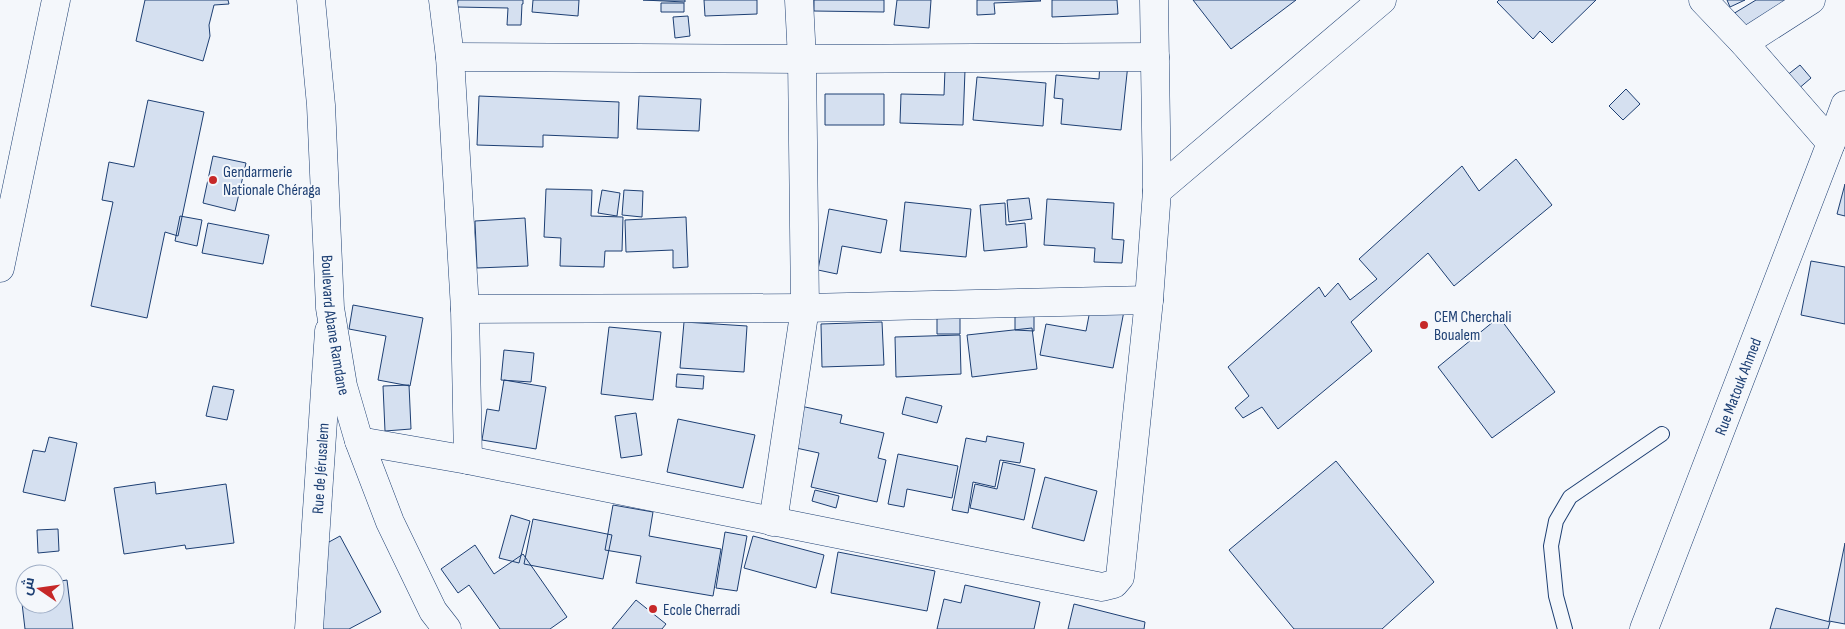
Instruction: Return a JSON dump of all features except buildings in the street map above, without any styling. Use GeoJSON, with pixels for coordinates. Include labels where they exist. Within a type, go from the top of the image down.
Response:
{"type":"FeatureCollection","features":[{"type":"Feature","properties":{"kind":"main road"},"geometry":{"type":"LineString","coordinates":[[0,268],[56,0]]}},
{"type":"Feature","properties":{"kind":"main road","name":"Boulevard Abane Ramdane"},"geometry":{"type":"LineString","coordinates":[[311,0],[321,105],[330,308],[343,386],[359,441],[390,522],[433,611],[447,629]]}},
{"type":"Feature","properties":{"kind":"main road"},"geometry":{"type":"LineString","coordinates":[[443,0],[450,57],[465,309],[468,460]]}},
{"type":"Feature","properties":{"kind":"main road"},"geometry":{"type":"LineString","coordinates":[[773,522],[805,308],[802,59],[799,0]]}},
{"type":"Feature","properties":{"kind":"main road"},"geometry":{"type":"LineString","coordinates":[[359,441],[468,460],[1102,587],[1114,584],[1120,577],[1149,300],[1157,190],[1154,0]]}},
{"type":"Feature","properties":{"kind":"main road"},"geometry":{"type":"LineString","coordinates":[[1157,190],[1382,0]]}},
{"type":"Feature","properties":{"kind":"main road"},"geometry":{"type":"LineString","coordinates":[[1703,0],[1744,43],[1831,143]]}},
{"type":"Feature","properties":{"kind":"main road"},"geometry":{"type":"LineString","coordinates":[[1744,43],[1811,0]]}},
{"type":"Feature","properties":{"kind":"main road"},"geometry":{"type":"LineString","coordinates":[[450,57],[802,59],[1155,57]]}},
{"type":"Feature","properties":{"kind":"main road","name":"Rue Matouk Ahmed"},"geometry":{"type":"LineString","coordinates":[[1644,629],[1845,105]]}},
{"type":"Feature","properties":{"kind":"main road"},"geometry":{"type":"LineString","coordinates":[[465,309],[805,308],[1149,300]]}},
{"type":"Feature","properties":{"kind":"main road","name":"Rue de Jérusalem"},"geometry":{"type":"LineString","coordinates":[[310,629],[330,308]]}},
{"type":"Feature","properties":{"kind":"lane"},"geometry":{"type":"LineString","coordinates":[[1565,629],[1556,596],[1551,546],[1556,521],[1570,497],[1662,434]]}},
{"type":"Feature","properties":{"kind":"lane"},"geometry":{"type":"LineString","coordinates":[[1555,629],[1561,612]]}},
{"type":"Feature","properties":{"kind":"place","name":"Gendarmerie Nationale Chéraga"},"geometry":{"type":"Point","coordinates":[213,180]}},
{"type":"Feature","properties":{"kind":"place","name":"CEM Cherchali Boualem"},"geometry":{"type":"Point","coordinates":[1424,325]}},
{"type":"Feature","properties":{"kind":"place","name":"Ecole Cherradi"},"geometry":{"type":"Point","coordinates":[653,609]}}]}
